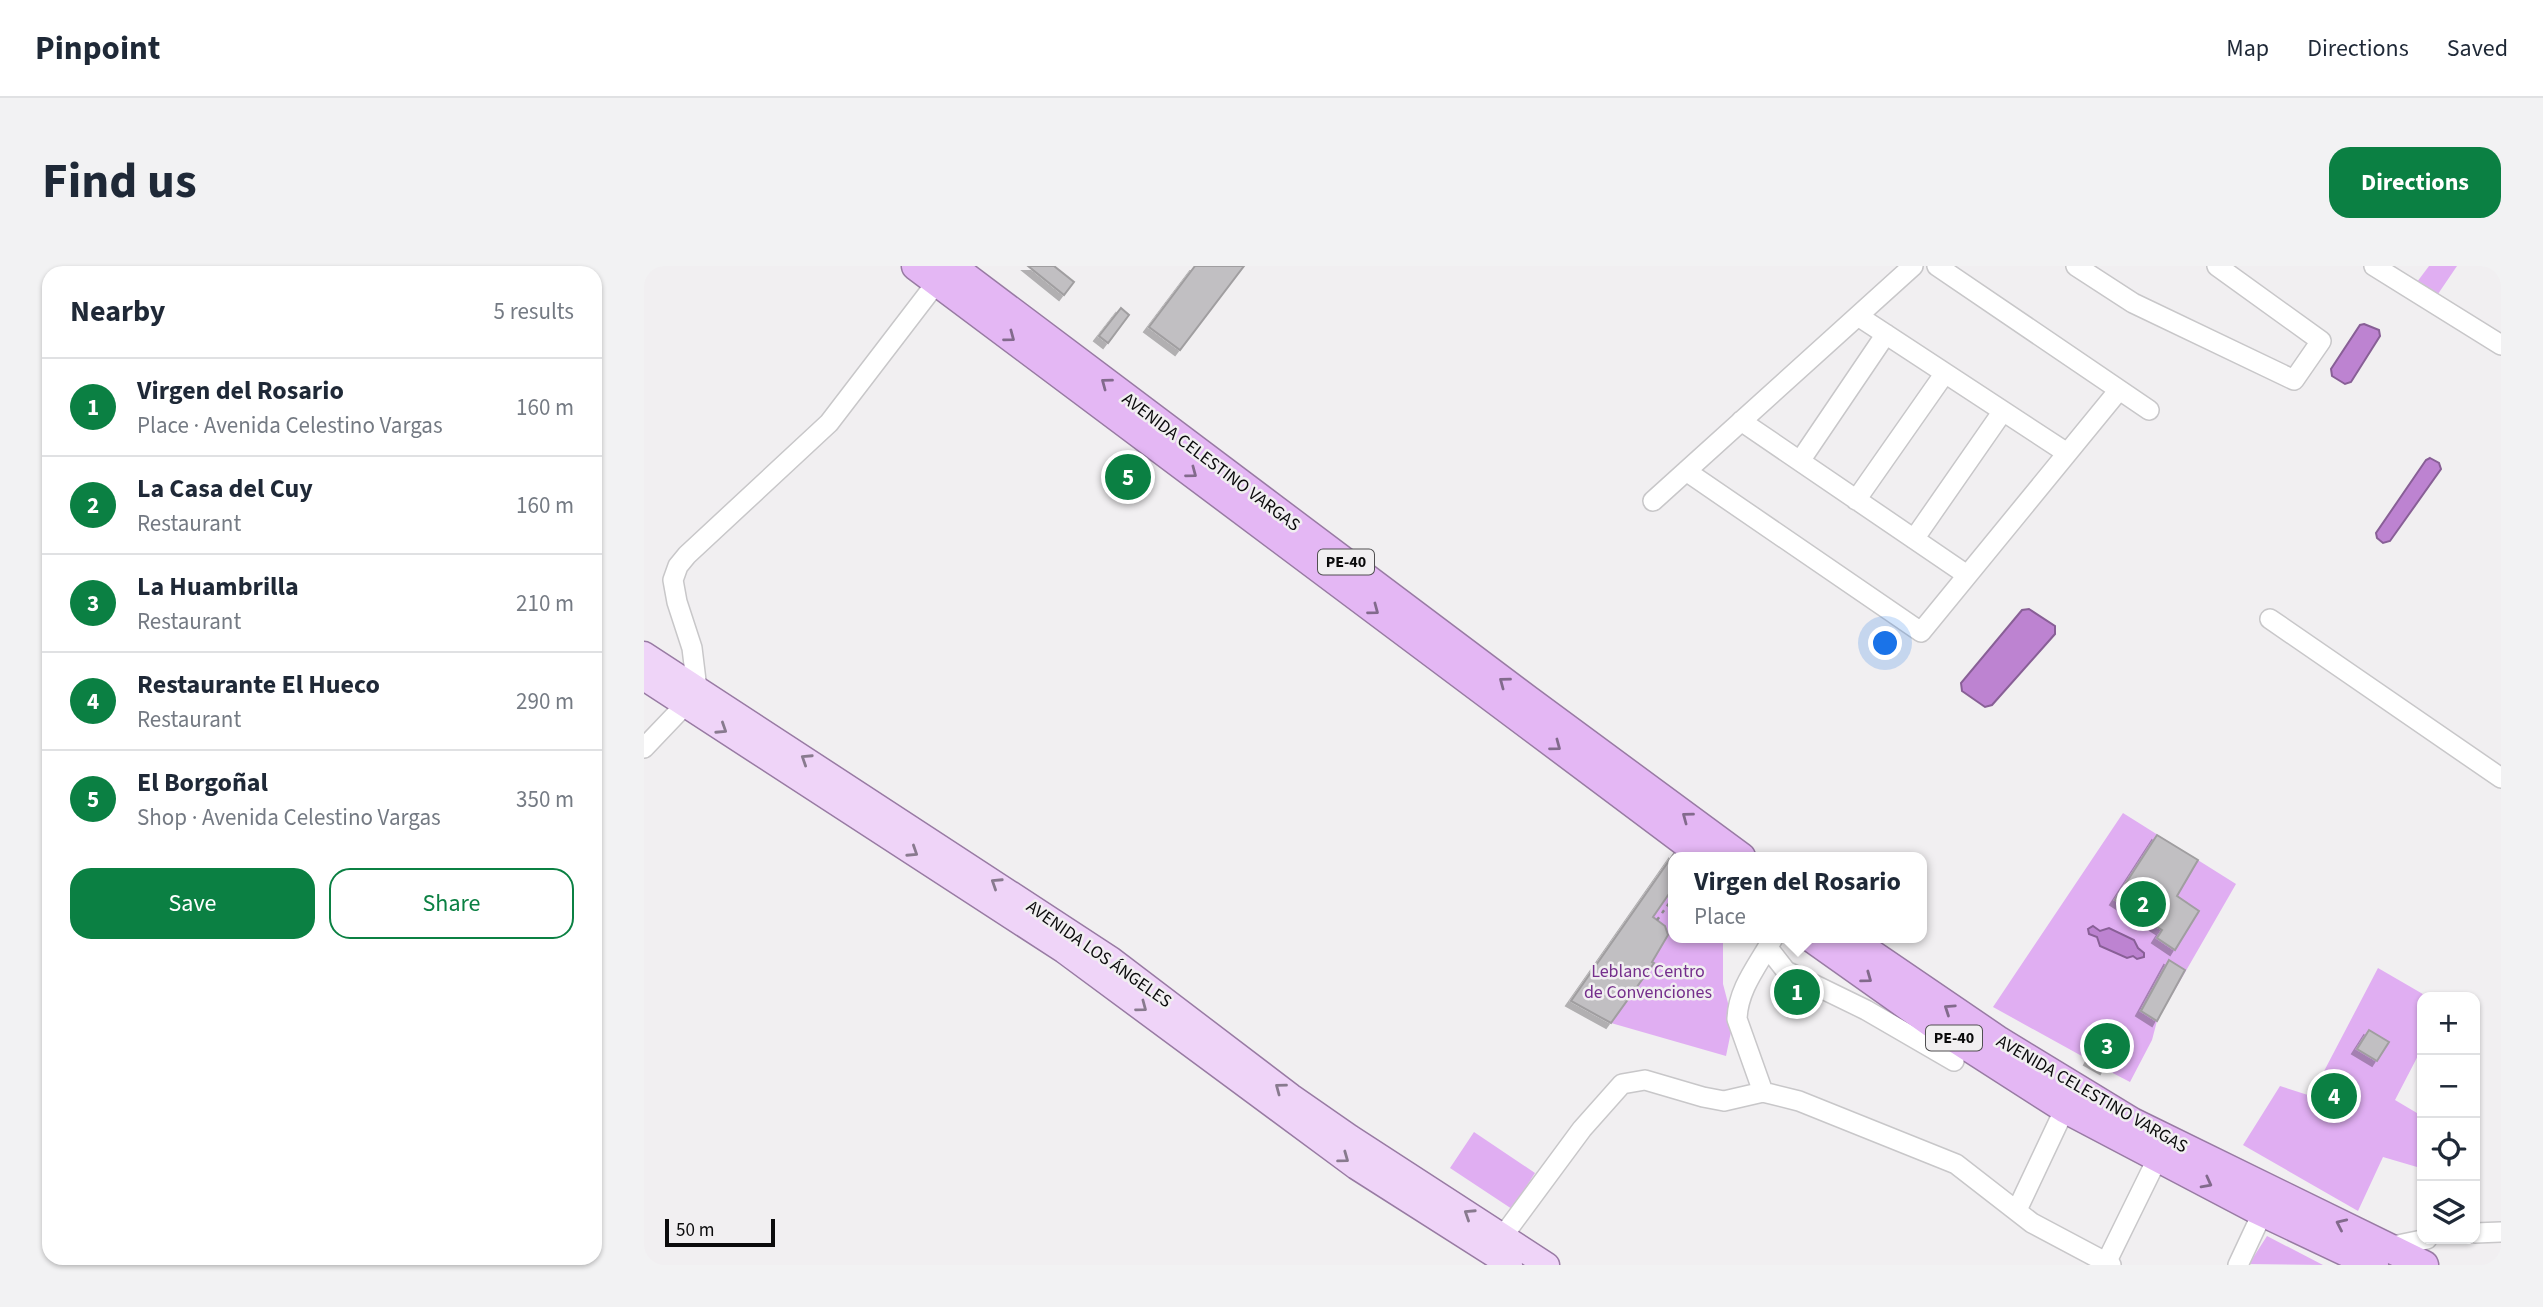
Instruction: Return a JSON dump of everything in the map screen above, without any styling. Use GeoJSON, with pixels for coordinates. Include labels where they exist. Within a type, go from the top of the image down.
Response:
{"type":"FeatureCollection","features":[{"type":"Feature","properties":{"kind":"highway","name":"AVENIDA CELESTINO VARGAS"},"geometry":{"type":"LineString","coordinates":[[935,271],[975,297],[1640,795],[1733,852]]}},
{"type":"Feature","properties":{"kind":"highway","name":"AVENIDA CELESTINO VARGAS"},"geometry":{"type":"LineString","coordinates":[[1640,795],[1700,852]]}},
{"type":"Feature","properties":{"kind":"highway","name":"AVENIDA CELESTINO VARGAS"},"geometry":{"type":"LineString","coordinates":[[1819,943],[1995,1065],[2064,1108],[2163,1148],[2372,1255],[2424,1265]]}},
{"type":"Feature","properties":{"kind":"highway","name":"AVENIDA CELESTINO VARGAS"},"geometry":{"type":"LineString","coordinates":[[1855,943],[1999,1041],[2132,1122],[2163,1148]]}},
{"type":"Feature","properties":{"kind":"main road","name":"AVENIDA LOS ÁNGELES"},"geometry":{"type":"LineString","coordinates":[[644,654],[691,697],[1064,951],[1356,1167],[1510,1265]]}},
{"type":"Feature","properties":{"kind":"main road","name":"AVENIDA LOS ÁNGELES"},"geometry":{"type":"LineString","coordinates":[[644,678],[691,697],[883,808],[1111,959],[1350,1138],[1547,1265]]}},
{"type":"Feature","properties":{"kind":"street"},"geometry":{"type":"LineString","coordinates":[[1653,501],[1913,266]]}},
{"type":"Feature","properties":{"kind":"street"},"geometry":{"type":"LineString","coordinates":[[1937,266],[2149,410]]}},
{"type":"Feature","properties":{"kind":"street"},"geometry":{"type":"LineString","coordinates":[[2076,266],[2133,303],[2294,380],[2321,341],[2217,266]]}},
{"type":"Feature","properties":{"kind":"street"},"geometry":{"type":"LineString","coordinates":[[2374,266],[2501,345]]}},
{"type":"Feature","properties":{"kind":"street"},"geometry":{"type":"LineString","coordinates":[[644,748],[691,697],[692,648],[673,580],[678,566],[829,423],[935,271]]}},
{"type":"Feature","properties":{"kind":"street"},"geometry":{"type":"LineString","coordinates":[[1858,316],[2067,453]]}},
{"type":"Feature","properties":{"kind":"street"},"geometry":{"type":"LineString","coordinates":[[1800,461],[1886,334]]}},
{"type":"Feature","properties":{"kind":"street"},"geometry":{"type":"LineString","coordinates":[[1856,500],[1945,373]]}},
{"type":"Feature","properties":{"kind":"street"},"geometry":{"type":"LineString","coordinates":[[1686,471],[1921,632],[2119,390]]}},
{"type":"Feature","properties":{"kind":"street"},"geometry":{"type":"LineString","coordinates":[[1914,539],[2003,411]]}},
{"type":"Feature","properties":{"kind":"street"},"geometry":{"type":"LineString","coordinates":[[1741,421],[1968,575]]}},
{"type":"Feature","properties":{"kind":"street"},"geometry":{"type":"LineString","coordinates":[[2270,619],[2501,778]]}},
{"type":"Feature","properties":{"kind":"street"},"geometry":{"type":"LineString","coordinates":[[1763,1092],[1737,1019],[1737,1010],[1742,991],[1771,943]]}},
{"type":"Feature","properties":{"kind":"street"},"geometry":{"type":"LineString","coordinates":[[1771,943],[1786,971],[1866,1010],[1954,1060]]}},
{"type":"Feature","properties":{"kind":"street"},"geometry":{"type":"LineString","coordinates":[[1503,1236],[1582,1129],[1622,1084],[1646,1080],[1724,1101],[1763,1092],[1799,1101],[1956,1164],[2032,1223],[2109,1264],[2163,1148]]}},
{"type":"Feature","properties":{"kind":"street"},"geometry":{"type":"LineString","coordinates":[[2017,1210],[2059,1121]]}},
{"type":"Feature","properties":{"kind":"street"},"geometry":{"type":"LineString","coordinates":[[2238,1265],[2267,1202]]}},
{"type":"Feature","properties":{"kind":"street"},"geometry":{"type":"LineString","coordinates":[[2480,1233],[2501,1232]]}},
{"type":"Feature","properties":{"kind":"street"},"geometry":{"type":"LineString","coordinates":[[2372,1255],[2417,1242]]}},
{"type":"Feature","properties":{"kind":"path"},"geometry":{"type":"LineString","coordinates":[[1657,920],[1668,905]]}},
{"type":"Feature","properties":{"kind":"green space"},"geometry":{"type":"Polygon","coordinates":[[[2429,266],[2457,266],[2438,294],[2417,282],[2429,266]]]}},
{"type":"Feature","properties":{"kind":"green space"},"geometry":{"type":"Polygon","coordinates":[[[2123,813],[2236,884],[2157,1021],[2152,1040],[2130,1082],[2105,1069],[2125,1031],[2109,1025],[2089,1060],[1993,1007],[2123,813]]]}},
{"type":"Feature","properties":{"kind":"green space","name":"Leblanc Centro de Convenciones"},"geometry":{"type":"Polygon","coordinates":[[[1668,861],[1668,943],[1723,943],[1723,984],[1733,1022],[1726,1056],[1611,1023],[1571,1001],[1668,861]]]}},
{"type":"Feature","properties":{"kind":"green space"},"geometry":{"type":"Polygon","coordinates":[[[2378,968],[2419,992],[2417,992],[2417,1058],[2395,1100],[2417,1113],[2417,1167],[2383,1157],[2358,1211],[2243,1145],[2280,1086],[2311,1096],[2378,968]]]}},
{"type":"Feature","properties":{"kind":"green space"},"geometry":{"type":"Polygon","coordinates":[[[1474,1132],[1535,1173],[1512,1209],[1450,1168],[1474,1132]]]}},
{"type":"Feature","properties":{"kind":"green space"},"geometry":{"type":"Polygon","coordinates":[[[2267,1236],[2323,1265],[2249,1264],[2267,1236]]]}},
{"type":"Feature","properties":{"kind":"shaded area"},"geometry":{"type":"Polygon","coordinates":[[[2360,325],[2379,330],[2380,336],[2351,382],[2345,384],[2332,376],[2331,369],[2360,325]]]}},
{"type":"Feature","properties":{"kind":"shaded area"},"geometry":{"type":"Polygon","coordinates":[[[2430,458],[2439,463],[2441,469],[2390,541],[2383,543],[2376,533],[2430,458]]]}},
{"type":"Feature","properties":{"kind":"shaded area"},"geometry":{"type":"Polygon","coordinates":[[[2029,609],[2055,626],[2055,634],[1992,705],[1985,707],[1962,691],[1961,683],[2022,610],[2029,609]]]}},
{"type":"Feature","properties":{"kind":"shaded area"},"geometry":{"type":"Polygon","coordinates":[[[2093,926],[2100,931],[2109,928],[2134,940],[2144,957],[2127,958],[2100,946],[2097,937],[2089,934],[2088,929],[2093,926]]]}},
{"type":"Feature","properties":{"kind":"building"},"geometry":{"type":"Polygon","coordinates":[[[1028,266],[1054,266],[1074,282],[1064,295],[1028,266]]]}},
{"type":"Feature","properties":{"kind":"building"},"geometry":{"type":"Polygon","coordinates":[[[1195,266],[1244,266],[1180,350],[1149,327],[1195,266]]]}},
{"type":"Feature","properties":{"kind":"building"},"geometry":{"type":"Polygon","coordinates":[[[1121,308],[1129,315],[1108,343],[1099,336],[1121,308]]]}},
{"type":"Feature","properties":{"kind":"building"},"geometry":{"type":"Polygon","coordinates":[[[2157,835],[2198,860],[2177,896],[2199,911],[2175,950],[2157,938],[2162,930],[2115,900],[2157,835]]]}},
{"type":"Feature","properties":{"kind":"building"},"geometry":{"type":"Polygon","coordinates":[[[1668,862],[1668,895],[1653,917],[1665,926],[1668,935],[1652,962],[1654,963],[1611,1023],[1571,1001],[1668,862]]]}},
{"type":"Feature","properties":{"kind":"building"},"geometry":{"type":"Polygon","coordinates":[[[2169,960],[2185,970],[2157,1021],[2141,1011],[2169,960]]]}},
{"type":"Feature","properties":{"kind":"building"},"geometry":{"type":"Polygon","coordinates":[[[2109,1024],[2125,1031],[2105,1069],[2089,1060],[2109,1024]]]}},
{"type":"Feature","properties":{"kind":"building"},"geometry":{"type":"Polygon","coordinates":[[[2369,1030],[2389,1042],[2377,1061],[2357,1049],[2369,1030]]]}},
{"type":"Feature","properties":{"kind":"building"},"geometry":{"type":"Polygon","coordinates":[[[2330,1075],[2345,1078],[2354,1085],[2334,1114],[2316,1100],[2330,1075]]]}},
{"type":"Feature","properties":{"kind":"place","name":"El Borgoñal"},"geometry":{"type":"Point","coordinates":[1128,477]}},
{"type":"Feature","properties":{"kind":"place","name":"La Casa del Cuy"},"geometry":{"type":"Point","coordinates":[2143,904]}},
{"type":"Feature","properties":{"kind":"place","name":"Virgen del Rosario"},"geometry":{"type":"Point","coordinates":[1797,992]}},
{"type":"Feature","properties":{"kind":"place","name":"La Huambrilla"},"geometry":{"type":"Point","coordinates":[2107,1046]}},
{"type":"Feature","properties":{"kind":"place","name":"Restaurante El Hueco"},"geometry":{"type":"Point","coordinates":[2334,1096]}}]}
